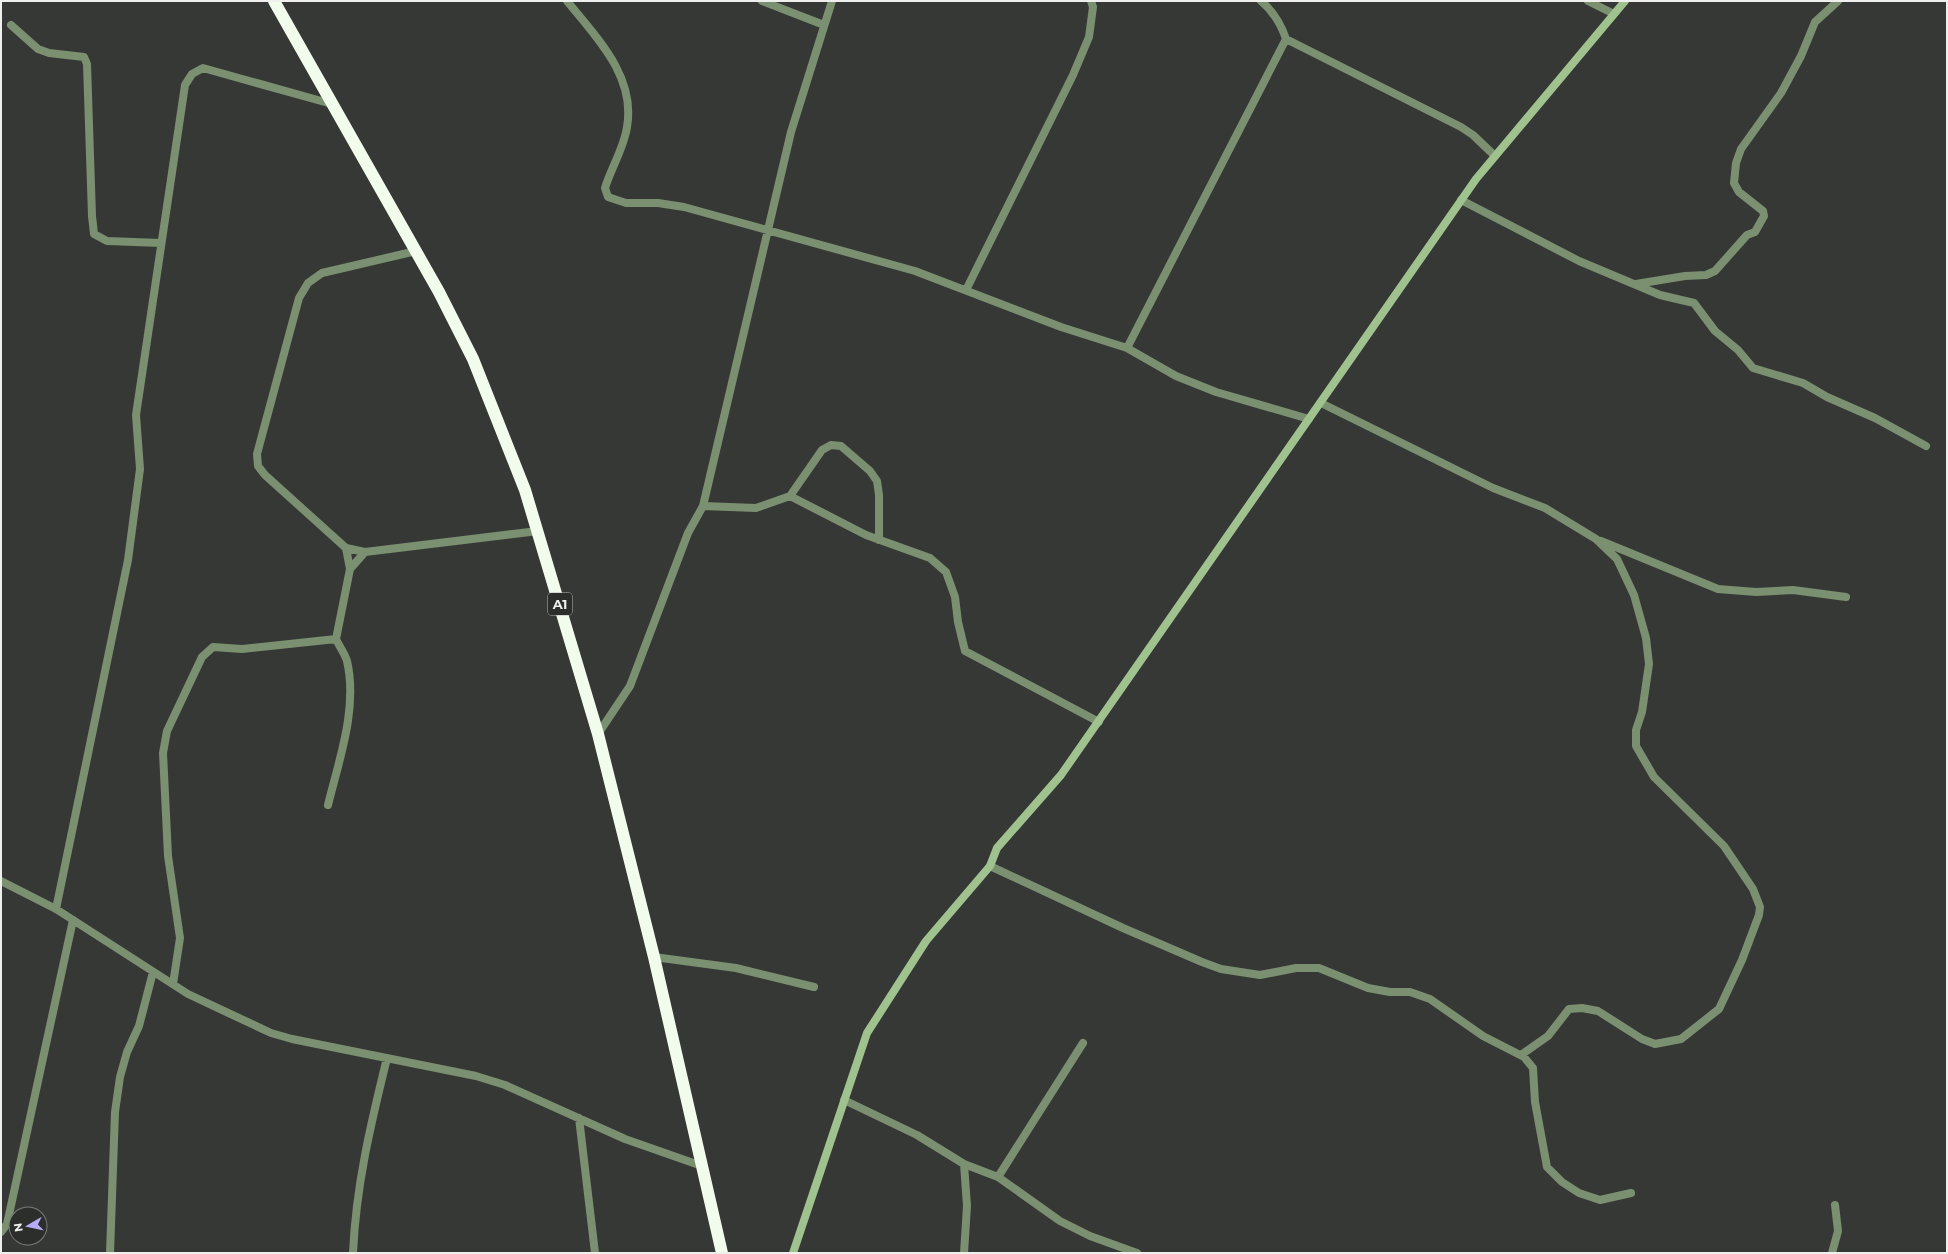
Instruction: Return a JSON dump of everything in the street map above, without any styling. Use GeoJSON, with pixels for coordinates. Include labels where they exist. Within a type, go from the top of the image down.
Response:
{"type":"FeatureCollection","features":[{"type":"Feature","properties":{"kind":"highway","name":"A1"},"geometry":{"type":"LineString","coordinates":[[274,1],[439,292],[473,359],[512,455],[538,531],[598,734],[654,958],[722,1253]]}},
{"type":"Feature","properties":{"kind":"street"},"geometry":{"type":"LineString","coordinates":[[567,1],[617,66],[623,80],[627,97],[627,127],[605,188],[608,197],[626,202],[658,203],[684,207],[767,229],[915,272],[1061,327],[1127,348],[1176,376],[1216,392],[1309,419]]}},
{"type":"Feature","properties":{"kind":"street"},"geometry":{"type":"LineString","coordinates":[[762,1],[824,26]]}},
{"type":"Feature","properties":{"kind":"street"},"geometry":{"type":"LineString","coordinates":[[598,734],[630,686],[688,533],[703,506],[767,229],[780,184],[791,132],[832,1]]}},
{"type":"Feature","properties":{"kind":"street"},"geometry":{"type":"LineString","coordinates":[[966,290],[1073,75],[1089,37],[1092,7],[1091,1]]}},
{"type":"Feature","properties":{"kind":"street"},"geometry":{"type":"LineString","coordinates":[[1261,1],[1269,8],[1282,27],[1286,39],[1461,127],[1473,135],[1495,156]]}},
{"type":"Feature","properties":{"kind":"street"},"geometry":{"type":"LineString","coordinates":[[1588,1],[1614,14]]}},
{"type":"Feature","properties":{"kind":"street"},"geometry":{"type":"LineString","coordinates":[[793,1253],[867,1033],[926,941],[990,866],[997,848],[1061,775],[1476,179],[1625,1]]}},
{"type":"Feature","properties":{"kind":"street"},"geometry":{"type":"LineString","coordinates":[[1635,284],[1685,276],[1706,275],[1715,271],[1747,235],[1755,232],[1764,216],[1763,211],[1739,192],[1734,183],[1736,163],[1741,149],[1781,93],[1801,56],[1815,22],[1838,1]]}},
{"type":"Feature","properties":{"kind":"street"},"geometry":{"type":"LineString","coordinates":[[11,25],[38,49],[49,53],[84,57],[87,64],[92,216],[94,234],[107,241],[161,243]]}},
{"type":"Feature","properties":{"kind":"street"},"geometry":{"type":"LineString","coordinates":[[1127,348],[1286,39]]}},
{"type":"Feature","properties":{"kind":"street"},"geometry":{"type":"LineString","coordinates":[[56,909],[128,560],[140,475],[136,415],[184,85],[192,74],[203,68],[332,104]]}},
{"type":"Feature","properties":{"kind":"street"},"geometry":{"type":"LineString","coordinates":[[1462,200],[1579,261],[1660,295],[1694,303],[1715,331],[1738,350],[1753,368],[1803,382],[1827,397],[1875,418],[1926,446]]}},
{"type":"Feature","properties":{"kind":"street"},"geometry":{"type":"LineString","coordinates":[[416,251],[322,273],[308,283],[299,298],[257,454],[258,466],[265,475],[346,548],[365,552],[538,531]]}},
{"type":"Feature","properties":{"kind":"street"},"geometry":{"type":"LineString","coordinates":[[1321,403],[1493,488],[1545,508],[1596,539],[1718,589],[1756,592],[1793,590],[1846,597]]}},
{"type":"Feature","properties":{"kind":"street"},"geometry":{"type":"LineString","coordinates":[[703,506],[756,508],[790,496],[822,450],[831,445],[841,446],[870,471],[877,481],[879,496],[880,540]]}},
{"type":"Feature","properties":{"kind":"street"},"geometry":{"type":"LineString","coordinates":[[790,496],[866,535],[930,558],[946,572],[955,597],[958,622],[965,652],[1099,722]]}},
{"type":"Feature","properties":{"kind":"street"},"geometry":{"type":"LineString","coordinates":[[1520,1055],[1548,1036],[1569,1009],[1582,1008],[1598,1011],[1642,1040],[1655,1044],[1681,1039],[1719,1009],[1742,960],[1759,915],[1760,906],[1753,889],[1724,846],[1654,777],[1636,746],[1636,730],[1642,712],[1649,664],[1646,638],[1634,595],[1617,559],[1596,539]]}},
{"type":"Feature","properties":{"kind":"street"},"geometry":{"type":"LineString","coordinates":[[328,805],[347,724],[350,689],[347,660],[336,640],[350,569],[346,548]]}},
{"type":"Feature","properties":{"kind":"street"},"geometry":{"type":"LineString","coordinates":[[350,569],[365,552]]}},
{"type":"Feature","properties":{"kind":"street"},"geometry":{"type":"LineString","coordinates":[[173,984],[180,938],[168,856],[163,753],[167,731],[202,658],[213,647],[242,649],[336,640]]}},
{"type":"Feature","properties":{"kind":"street"},"geometry":{"type":"LineString","coordinates":[[990,866],[1123,928],[1221,969],[1260,975],[1296,968],[1319,968],[1368,988],[1390,992],[1410,992],[1430,999],[1483,1036],[1520,1055],[1533,1068],[1534,1102],[1547,1167],[1562,1182],[1579,1193],[1600,1200],[1631,1193]]}},
{"type":"Feature","properties":{"kind":"street"},"geometry":{"type":"LineString","coordinates":[[1,881],[56,909],[188,994],[271,1033],[476,1076],[498,1082],[625,1138],[702,1166]]}},
{"type":"Feature","properties":{"kind":"street"},"geometry":{"type":"LineString","coordinates":[[1,1232],[7,1224],[73,920]]}},
{"type":"Feature","properties":{"kind":"street"},"geometry":{"type":"LineString","coordinates":[[654,958],[736,968],[814,987]]}},
{"type":"Feature","properties":{"kind":"street"},"geometry":{"type":"LineString","coordinates":[[110,1253],[115,1112],[120,1077],[127,1052],[139,1026],[153,972]]}},
{"type":"Feature","properties":{"kind":"street"},"geometry":{"type":"LineString","coordinates":[[998,1178],[1083,1043]]}},
{"type":"Feature","properties":{"kind":"street"},"geometry":{"type":"LineString","coordinates":[[353,1253],[355,1216],[365,1148],[387,1058]]}},
{"type":"Feature","properties":{"kind":"street"},"geometry":{"type":"LineString","coordinates":[[844,1100],[917,1135],[964,1164],[998,1178],[1060,1221],[1090,1236],[1137,1253]]}},
{"type":"Feature","properties":{"kind":"street"},"geometry":{"type":"LineString","coordinates":[[578,1118],[595,1253]]}},
{"type":"Feature","properties":{"kind":"street"},"geometry":{"type":"LineString","coordinates":[[964,1164],[967,1206],[964,1253]]}},
{"type":"Feature","properties":{"kind":"street"},"geometry":{"type":"LineString","coordinates":[[1832,1253],[1838,1230],[1835,1205]]}}]}
